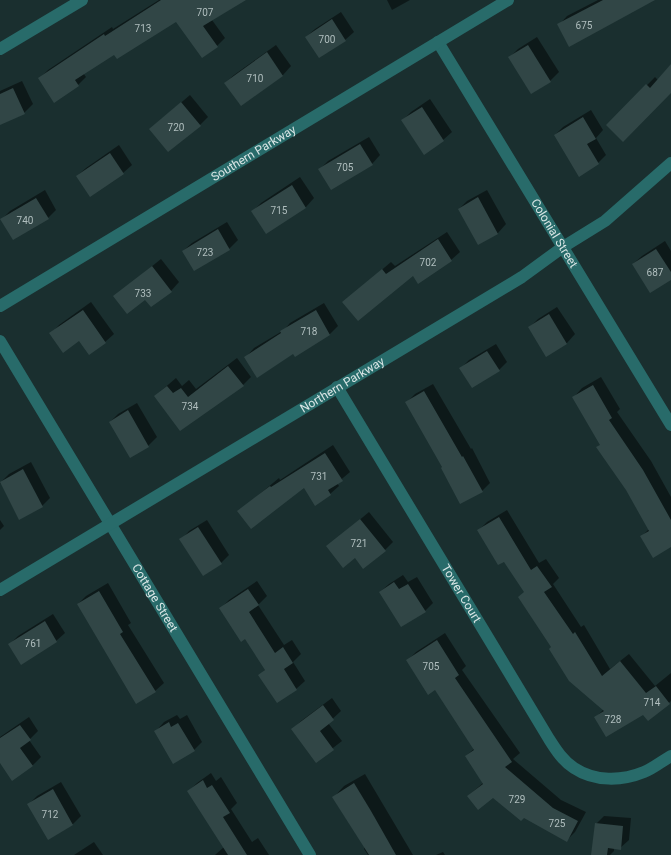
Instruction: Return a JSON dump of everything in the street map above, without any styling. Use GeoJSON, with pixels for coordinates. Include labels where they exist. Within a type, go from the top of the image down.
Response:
{"type":"FeatureCollection","features":[{"type":"Feature","properties":{"kind":"street"},"geometry":{"type":"LineString","coordinates":[[0,49],[82,0]]}},
{"type":"Feature","properties":{"kind":"street","name":"Southern Parkway"},"geometry":{"type":"LineString","coordinates":[[0,306],[508,0]]}},
{"type":"Feature","properties":{"kind":"street","name":"Colonial Street"},"geometry":{"type":"LineString","coordinates":[[438,42],[671,425]]}},
{"type":"Feature","properties":{"kind":"street","name":"Northern Parkway"},"geometry":{"type":"LineString","coordinates":[[0,590],[522,277],[563,247],[605,221],[671,163]]}},
{"type":"Feature","properties":{"kind":"street","name":"Cottage Street"},"geometry":{"type":"LineString","coordinates":[[0,341],[310,855]]}},
{"type":"Feature","properties":{"kind":"street","name":"Tower Court"},"geometry":{"type":"LineString","coordinates":[[337,387],[548,739],[561,757],[574,768],[590,776],[604,779],[621,779],[645,772],[671,756]]}},
{"type":"Feature","properties":{"kind":"building"},"geometry":{"type":"Polygon","coordinates":[[[161,0],[246,0],[203,26],[218,47],[202,58],[176,22],[117,59],[114,55],[75,80],[79,86],[54,103],[38,78],[104,34],[105,36],[161,0]]]}},
{"type":"Feature","properties":{"kind":"building"},"geometry":{"type":"Polygon","coordinates":[[[603,0],[655,0],[569,47],[557,24],[603,0]]]}},
{"type":"Feature","properties":{"kind":"building"},"geometry":{"type":"Polygon","coordinates":[[[332,19],[346,41],[319,58],[305,37],[332,19]]]}},
{"type":"Feature","properties":{"kind":"building"},"geometry":{"type":"Polygon","coordinates":[[[528,45],[551,82],[531,94],[508,57],[528,45]]]}},
{"type":"Feature","properties":{"kind":"building"},"geometry":{"type":"Polygon","coordinates":[[[267,52],[283,76],[241,106],[224,83],[267,52]]]}},
{"type":"Feature","properties":{"kind":"building"},"geometry":{"type":"Polygon","coordinates":[[[671,64],[671,93],[623,142],[606,125],[646,84],[650,88],[671,64]]]}},
{"type":"Feature","properties":{"kind":"building"},"geometry":{"type":"Polygon","coordinates":[[[13,88],[25,114],[0,125],[0,94],[13,88]]]}},
{"type":"Feature","properties":{"kind":"building"},"geometry":{"type":"Polygon","coordinates":[[[181,102],[201,126],[168,152],[149,129],[181,102]]]}},
{"type":"Feature","properties":{"kind":"building"},"geometry":{"type":"Polygon","coordinates":[[[422,107],[444,141],[424,155],[401,120],[422,107]]]}},
{"type":"Feature","properties":{"kind":"building"},"geometry":{"type":"Polygon","coordinates":[[[583,117],[596,139],[587,144],[599,164],[579,177],[554,135],[583,117]]]}},
{"type":"Feature","properties":{"kind":"building"},"geometry":{"type":"Polygon","coordinates":[[[360,144],[373,165],[331,190],[318,169],[360,144]]]}},
{"type":"Feature","properties":{"kind":"building"},"geometry":{"type":"Polygon","coordinates":[[[110,153],[124,174],[90,197],[76,176],[110,153]]]}},
{"type":"Feature","properties":{"kind":"building"},"geometry":{"type":"Polygon","coordinates":[[[292,185],[306,208],[266,234],[251,211],[292,185]]]}},
{"type":"Feature","properties":{"kind":"building"},"geometry":{"type":"Polygon","coordinates":[[[478,197],[498,234],[478,245],[458,209],[478,197]]]}},
{"type":"Feature","properties":{"kind":"building"},"geometry":{"type":"Polygon","coordinates":[[[36,198],[49,219],[13,240],[0,219],[36,198]]]}},
{"type":"Feature","properties":{"kind":"building"},"geometry":{"type":"Polygon","coordinates":[[[218,229],[230,250],[194,271],[182,251],[218,229]]]}},
{"type":"Feature","properties":{"kind":"building"},"geometry":{"type":"Polygon","coordinates":[[[438,239],[452,261],[418,284],[413,276],[358,321],[342,302],[382,269],[386,274],[438,239]]]}},
{"type":"Feature","properties":{"kind":"building"},"geometry":{"type":"Polygon","coordinates":[[[656,249],[671,272],[671,280],[650,293],[632,264],[656,249]]]}},
{"type":"Feature","properties":{"kind":"building"},"geometry":{"type":"Polygon","coordinates":[[[152,266],[172,292],[151,307],[145,300],[127,314],[113,296],[152,266]]]}},
{"type":"Feature","properties":{"kind":"building"},"geometry":{"type":"Polygon","coordinates":[[[83,310],[106,343],[89,355],[79,341],[63,353],[49,333],[83,310]]]}},
{"type":"Feature","properties":{"kind":"building"},"geometry":{"type":"Polygon","coordinates":[[[316,310],[330,335],[295,357],[293,354],[257,378],[244,357],[281,333],[280,331],[316,310]]]}},
{"type":"Feature","properties":{"kind":"building"},"geometry":{"type":"Polygon","coordinates":[[[549,314],[567,344],[546,357],[528,327],[549,314]]]}},
{"type":"Feature","properties":{"kind":"building"},"geometry":{"type":"Polygon","coordinates":[[[487,351],[500,371],[472,388],[459,368],[487,351]]]}},
{"type":"Feature","properties":{"kind":"building"},"geometry":{"type":"Polygon","coordinates":[[[228,366],[244,386],[180,431],[154,396],[167,386],[173,393],[181,388],[188,397],[228,366]]]}},
{"type":"Feature","properties":{"kind":"building"},"geometry":{"type":"Polygon","coordinates":[[[593,385],[612,418],[609,420],[643,470],[671,520],[671,547],[653,558],[640,536],[649,531],[626,490],[596,447],[600,445],[572,397],[593,385]]]}},
{"type":"Feature","properties":{"kind":"building"},"geometry":{"type":"Polygon","coordinates":[[[424,391],[483,492],[460,504],[442,467],[405,402],[424,391]]]}},
{"type":"Feature","properties":{"kind":"building"},"geometry":{"type":"Polygon","coordinates":[[[128,410],[149,447],[130,458],[109,422],[128,410]]]}},
{"type":"Feature","properties":{"kind":"building"},"geometry":{"type":"Polygon","coordinates":[[[325,453],[343,481],[328,490],[331,495],[315,506],[304,488],[251,529],[237,511],[270,486],[325,453]]]}},
{"type":"Feature","properties":{"kind":"building"},"geometry":{"type":"Polygon","coordinates":[[[23,469],[43,507],[19,520],[0,482],[23,469]]]}},
{"type":"Feature","properties":{"kind":"building"},"geometry":{"type":"Polygon","coordinates":[[[499,517],[531,570],[537,566],[552,587],[544,592],[573,634],[575,632],[602,676],[620,661],[646,693],[656,686],[670,704],[648,721],[643,715],[606,737],[594,717],[604,711],[569,681],[549,649],[551,647],[518,597],[524,592],[504,562],[498,565],[477,530],[499,517]]]}},
{"type":"Feature","properties":{"kind":"building"},"geometry":{"type":"Polygon","coordinates":[[[360,519],[386,551],[363,569],[355,558],[343,568],[326,546],[360,519]]]}},
{"type":"Feature","properties":{"kind":"building"},"geometry":{"type":"Polygon","coordinates":[[[198,527],[222,564],[203,576],[179,539],[198,527]]]}},
{"type":"Feature","properties":{"kind":"building"},"geometry":{"type":"Polygon","coordinates":[[[394,582],[399,589],[408,584],[426,612],[401,627],[379,592],[394,582]]]}},
{"type":"Feature","properties":{"kind":"building"},"geometry":{"type":"Polygon","coordinates":[[[248,589],[259,605],[249,612],[275,653],[283,647],[293,663],[284,669],[297,690],[277,703],[258,675],[265,670],[245,639],[241,642],[219,608],[248,589]]]}},
{"type":"Feature","properties":{"kind":"building"},"geometry":{"type":"Polygon","coordinates":[[[99,591],[123,632],[120,634],[156,692],[136,704],[77,604],[99,591]]]}},
{"type":"Feature","properties":{"kind":"building"},"geometry":{"type":"Polygon","coordinates":[[[45,621],[57,642],[21,665],[8,644],[45,621]]]}},
{"type":"Feature","properties":{"kind":"building"},"geometry":{"type":"Polygon","coordinates":[[[437,640],[459,675],[455,678],[512,762],[505,767],[553,808],[578,821],[567,842],[524,818],[521,821],[493,798],[478,810],[467,796],[483,784],[465,756],[474,750],[435,690],[428,695],[406,660],[437,640]]]}},
{"type":"Feature","properties":{"kind":"building"},"geometry":{"type":"Polygon","coordinates":[[[323,705],[334,720],[320,731],[334,750],[316,763],[291,729],[323,705]]]}},
{"type":"Feature","properties":{"kind":"building"},"geometry":{"type":"Polygon","coordinates":[[[169,722],[171,727],[178,723],[195,751],[173,764],[154,731],[169,722]]]}},
{"type":"Feature","properties":{"kind":"building"},"geometry":{"type":"Polygon","coordinates":[[[20,725],[31,740],[20,748],[33,766],[12,781],[0,763],[0,738],[20,725]]]}},
{"type":"Feature","properties":{"kind":"building"},"geometry":{"type":"Polygon","coordinates":[[[203,780],[207,788],[212,785],[230,813],[223,817],[247,855],[228,855],[187,791],[203,780]]]}},
{"type":"Feature","properties":{"kind":"building"},"geometry":{"type":"Polygon","coordinates":[[[354,783],[396,855],[369,855],[332,797],[354,783]]]}},
{"type":"Feature","properties":{"kind":"building"},"geometry":{"type":"Polygon","coordinates":[[[53,789],[73,825],[48,840],[27,804],[53,789]]]}},
{"type":"Feature","properties":{"kind":"building"},"geometry":{"type":"Polygon","coordinates":[[[595,823],[623,826],[621,850],[608,848],[607,855],[591,855],[595,823]]]}}]}
